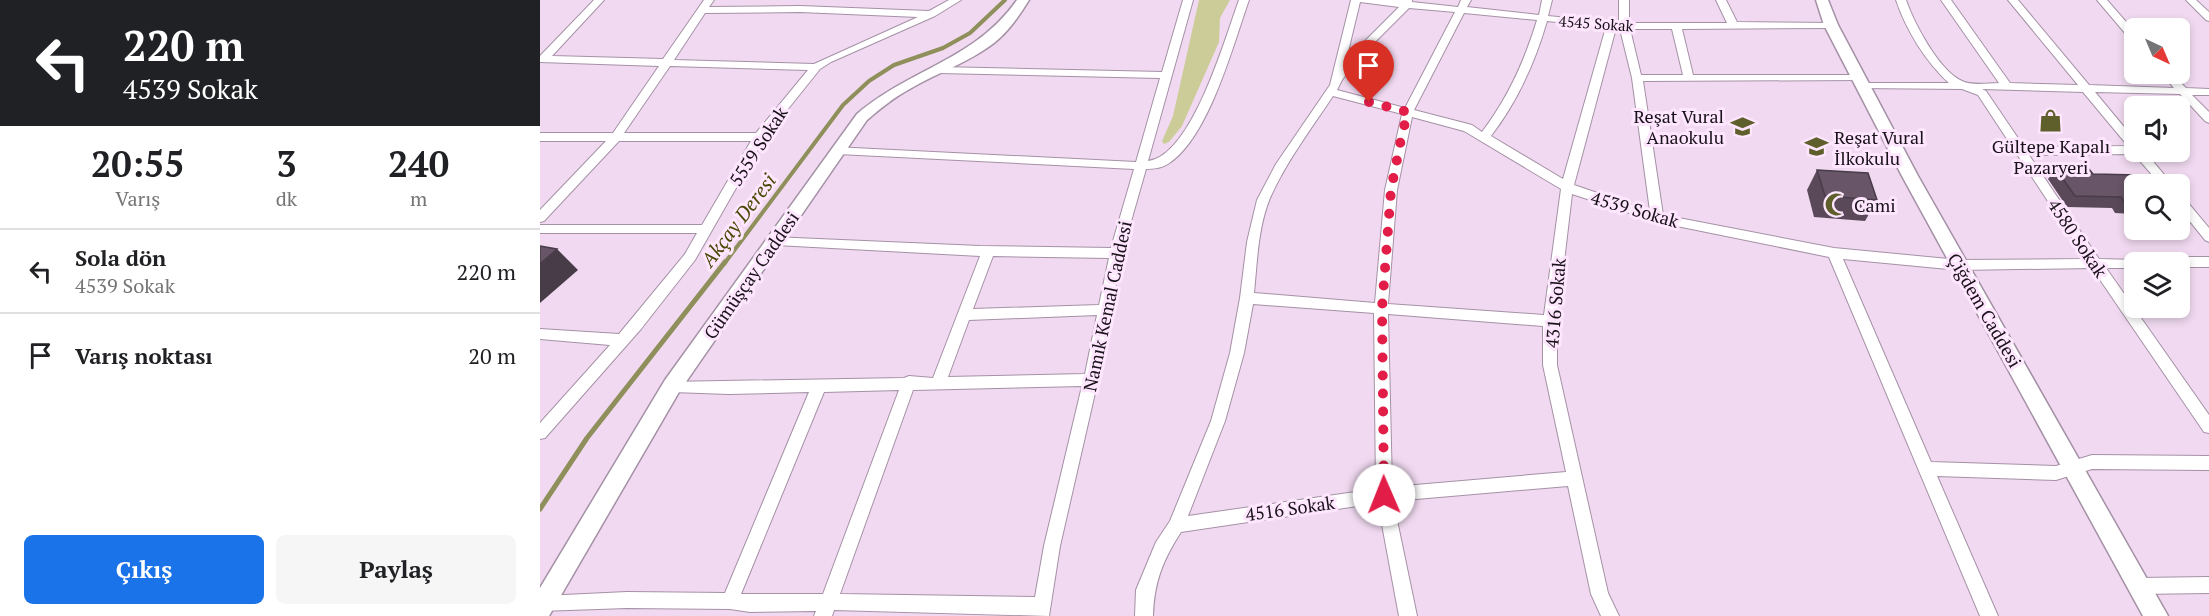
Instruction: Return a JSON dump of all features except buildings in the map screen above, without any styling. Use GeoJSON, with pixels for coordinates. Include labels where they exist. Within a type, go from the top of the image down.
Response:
{"type":"FeatureCollection","features":[{"type":"Feature","properties":{"kind":"street"},"geometry":{"type":"LineString","coordinates":[[543,58],[599,0]]}},
{"type":"Feature","properties":{"kind":"street","name":"5559 Sokak"},"geometry":{"type":"LineString","coordinates":[[543,426],[623,340],[690,256],[759,137],[816,67],[932,14],[956,0]]}},
{"type":"Feature","properties":{"kind":"street","name":"Gümüşçay Caddesi"},"geometry":{"type":"LineString","coordinates":[[542,607],[672,386],[838,150],[873,105],[896,90],[972,53],[1000,33],[1015,15],[1023,0]]}},
{"type":"Feature","properties":{"kind":"street","name":"Namık Kemal Caddesi"},"geometry":{"type":"LineString","coordinates":[[1040,611],[1116,254],[1188,0]]}},
{"type":"Feature","properties":{"kind":"street"},"geometry":{"type":"LineString","coordinates":[[838,150],[1142,166],[1155,164],[1167,159],[1198,122],[1244,0]]}},
{"type":"Feature","properties":{"kind":"street"},"geometry":{"type":"LineString","coordinates":[[1333,88],[1356,0]]}},
{"type":"Feature","properties":{"kind":"street","name":"4545 Sokak"},"geometry":{"type":"LineString","coordinates":[[1362,0],[1465,5],[1543,19],[1618,26],[1831,25]]}},
{"type":"Feature","properties":{"kind":"street"},"geometry":{"type":"LineString","coordinates":[[1485,136],[1511,99],[1543,19],[1547,0]]}},
{"type":"Feature","properties":{"kind":"street"},"geometry":{"type":"LineString","coordinates":[[1624,0],[1618,26],[1637,78],[1657,218]]}},
{"type":"Feature","properties":{"kind":"street"},"geometry":{"type":"LineString","coordinates":[[1721,0],[1734,26]]}},
{"type":"Feature","properties":{"kind":"street","name":"Çiğdem Caddesi"},"geometry":{"type":"LineString","coordinates":[[1822,0],[1831,25],[1959,265],[2076,469],[2156,616]]}},
{"type":"Feature","properties":{"kind":"street","name":"4580 Sokak"},"geometry":{"type":"LineString","coordinates":[[1901,0],[1903,9],[1922,42],[1952,80],[1982,93],[2096,264],[2209,427]]}},
{"type":"Feature","properties":{"kind":"street"},"geometry":{"type":"LineString","coordinates":[[1946,0],[2007,86]]}},
{"type":"Feature","properties":{"kind":"street"},"geometry":{"type":"LineString","coordinates":[[2013,0],[2124,134]]}},
{"type":"Feature","properties":{"kind":"street"},"geometry":{"type":"LineString","coordinates":[[2102,0],[2124,25]]}},
{"type":"Feature","properties":{"kind":"street"},"geometry":{"type":"LineString","coordinates":[[2191,0],[2209,18]]}},
{"type":"Feature","properties":{"kind":"street"},"geometry":{"type":"LineString","coordinates":[[1144,616],[1145,590],[1162,547],[1176,525],[1218,421],[1237,353],[1247,298],[1253,242],[1263,200],[1299,136],[1353,58],[1407,2]]}},
{"type":"Feature","properties":{"kind":"street"},"geometry":{"type":"LineString","coordinates":[[540,218],[616,137],[668,64],[705,5],[932,14]]}},
{"type":"Feature","properties":{"kind":"street"},"geometry":{"type":"LineString","coordinates":[[1408,616],[1384,495],[1382,308],[1391,190],[1408,112],[1465,5]]}},
{"type":"Feature","properties":{"kind":"street","name":"4316 Sokak"},"geometry":{"type":"LineString","coordinates":[[1610,616],[1600,594],[1550,365],[1550,321],[1568,187],[1618,26]]}},
{"type":"Feature","properties":{"kind":"street"},"geometry":{"type":"LineString","coordinates":[[1676,26],[1689,79]]}},
{"type":"Feature","properties":{"kind":"street"},"geometry":{"type":"LineString","coordinates":[[543,58],[668,64],[816,67]]}},
{"type":"Feature","properties":{"kind":"street"},"geometry":{"type":"LineString","coordinates":[[939,70],[1166,75]]}},
{"type":"Feature","properties":{"kind":"street"},"geometry":{"type":"LineString","coordinates":[[1637,78],[2209,92]]}},
{"type":"Feature","properties":{"kind":"street"},"geometry":{"type":"LineString","coordinates":[[2176,84],[2209,119]]}},
{"type":"Feature","properties":{"kind":"street","name":"4539 Sokak"},"geometry":{"type":"LineString","coordinates":[[1333,88],[1468,128],[1568,187],[1602,201],[1657,218],[1834,253],[1959,265],[2124,263]]}},
{"type":"Feature","properties":{"kind":"street"},"geometry":{"type":"LineString","coordinates":[[540,137],[759,137]]}},
{"type":"Feature","properties":{"kind":"street"},"geometry":{"type":"LineString","coordinates":[[2020,151],[2124,150]]}},
{"type":"Feature","properties":{"kind":"street"},"geometry":{"type":"LineString","coordinates":[[2147,162],[2158,174]]}},
{"type":"Feature","properties":{"kind":"street"},"geometry":{"type":"LineString","coordinates":[[2190,212],[2206,230]]}},
{"type":"Feature","properties":{"kind":"street"},"geometry":{"type":"LineString","coordinates":[[540,229],[706,229]]}},
{"type":"Feature","properties":{"kind":"street"},"geometry":{"type":"LineString","coordinates":[[776,240],[988,251],[1116,254]]}},
{"type":"Feature","properties":{"kind":"street"},"geometry":{"type":"LineString","coordinates":[[939,382],[988,251]]}},
{"type":"Feature","properties":{"kind":"street"},"geometry":{"type":"LineString","coordinates":[[1834,253],[1989,616]]}},
{"type":"Feature","properties":{"kind":"street"},"geometry":{"type":"LineString","coordinates":[[2190,262],[2209,262]]}},
{"type":"Feature","properties":{"kind":"street"},"geometry":{"type":"LineString","coordinates":[[1247,298],[1550,321]]}},
{"type":"Feature","properties":{"kind":"street"},"geometry":{"type":"LineString","coordinates":[[964,315],[1105,310]]}},
{"type":"Feature","properties":{"kind":"street"},"geometry":{"type":"LineString","coordinates":[[542,337],[623,340]]}},
{"type":"Feature","properties":{"kind":"street"},"geometry":{"type":"LineString","coordinates":[[672,386],[819,386],[909,382],[1091,380]]}},
{"type":"Feature","properties":{"kind":"street"},"geometry":{"type":"LineString","coordinates":[[825,609],[909,382]]}},
{"type":"Feature","properties":{"kind":"street"},"geometry":{"type":"LineString","coordinates":[[730,601],[819,386]]}},
{"type":"Feature","properties":{"kind":"street"},"geometry":{"type":"LineString","coordinates":[[1925,469],[2056,473],[2076,469],[2092,462],[2209,463]]}},
{"type":"Feature","properties":{"kind":"street","name":"4516 Sokak"},"geometry":{"type":"LineString","coordinates":[[1176,525],[1384,495],[1575,478]]}},
{"type":"Feature","properties":{"kind":"street"},"geometry":{"type":"LineString","coordinates":[[2139,585],[2209,585]]}},
{"type":"Feature","properties":{"kind":"street"},"geometry":{"type":"LineString","coordinates":[[542,607],[627,600],[730,601],[825,609],[1040,611]]}},
{"type":"Feature","properties":{"kind":"green space"},"geometry":{"type":"Polygon","coordinates":[[[1199,0],[1230,0],[1220,18],[1219,42],[1182,126],[1169,142],[1164,144],[1162,141],[1173,116],[1199,0]]]}},
{"type":"Feature","properties":{"kind":"waterway","name":"Akçay Deresi"},"geometry":{"type":"LineString","coordinates":[[724,264],[843,105],[869,81],[894,65],[943,48],[970,33],[1005,0]]}},
{"type":"Feature","properties":{"kind":"waterway","name":"Akçay Deresi"},"geometry":{"type":"LineString","coordinates":[[540,509],[587,438],[725,262]]}},
{"type":"Feature","properties":{"kind":"place","name":"Gültepe Kapalı Pazaryeri"},"geometry":{"type":"Point","coordinates":[2051,120]}},
{"type":"Feature","properties":{"kind":"place","name":"Reşat Vural Anaokulu"},"geometry":{"type":"Point","coordinates":[1742,126]}},
{"type":"Feature","properties":{"kind":"place","name":"Reşat Vural İlkokulu"},"geometry":{"type":"Point","coordinates":[1816,147]}},
{"type":"Feature","properties":{"kind":"place","name":"Cami"},"geometry":{"type":"Point","coordinates":[1836,205]}},
{"type":"Feature","properties":{"kind":"route"},"geometry":{"type":"LineString","coordinates":[[1369,102],[1408,112],[1391,190],[1382,308],[1384,495]]}}]}
